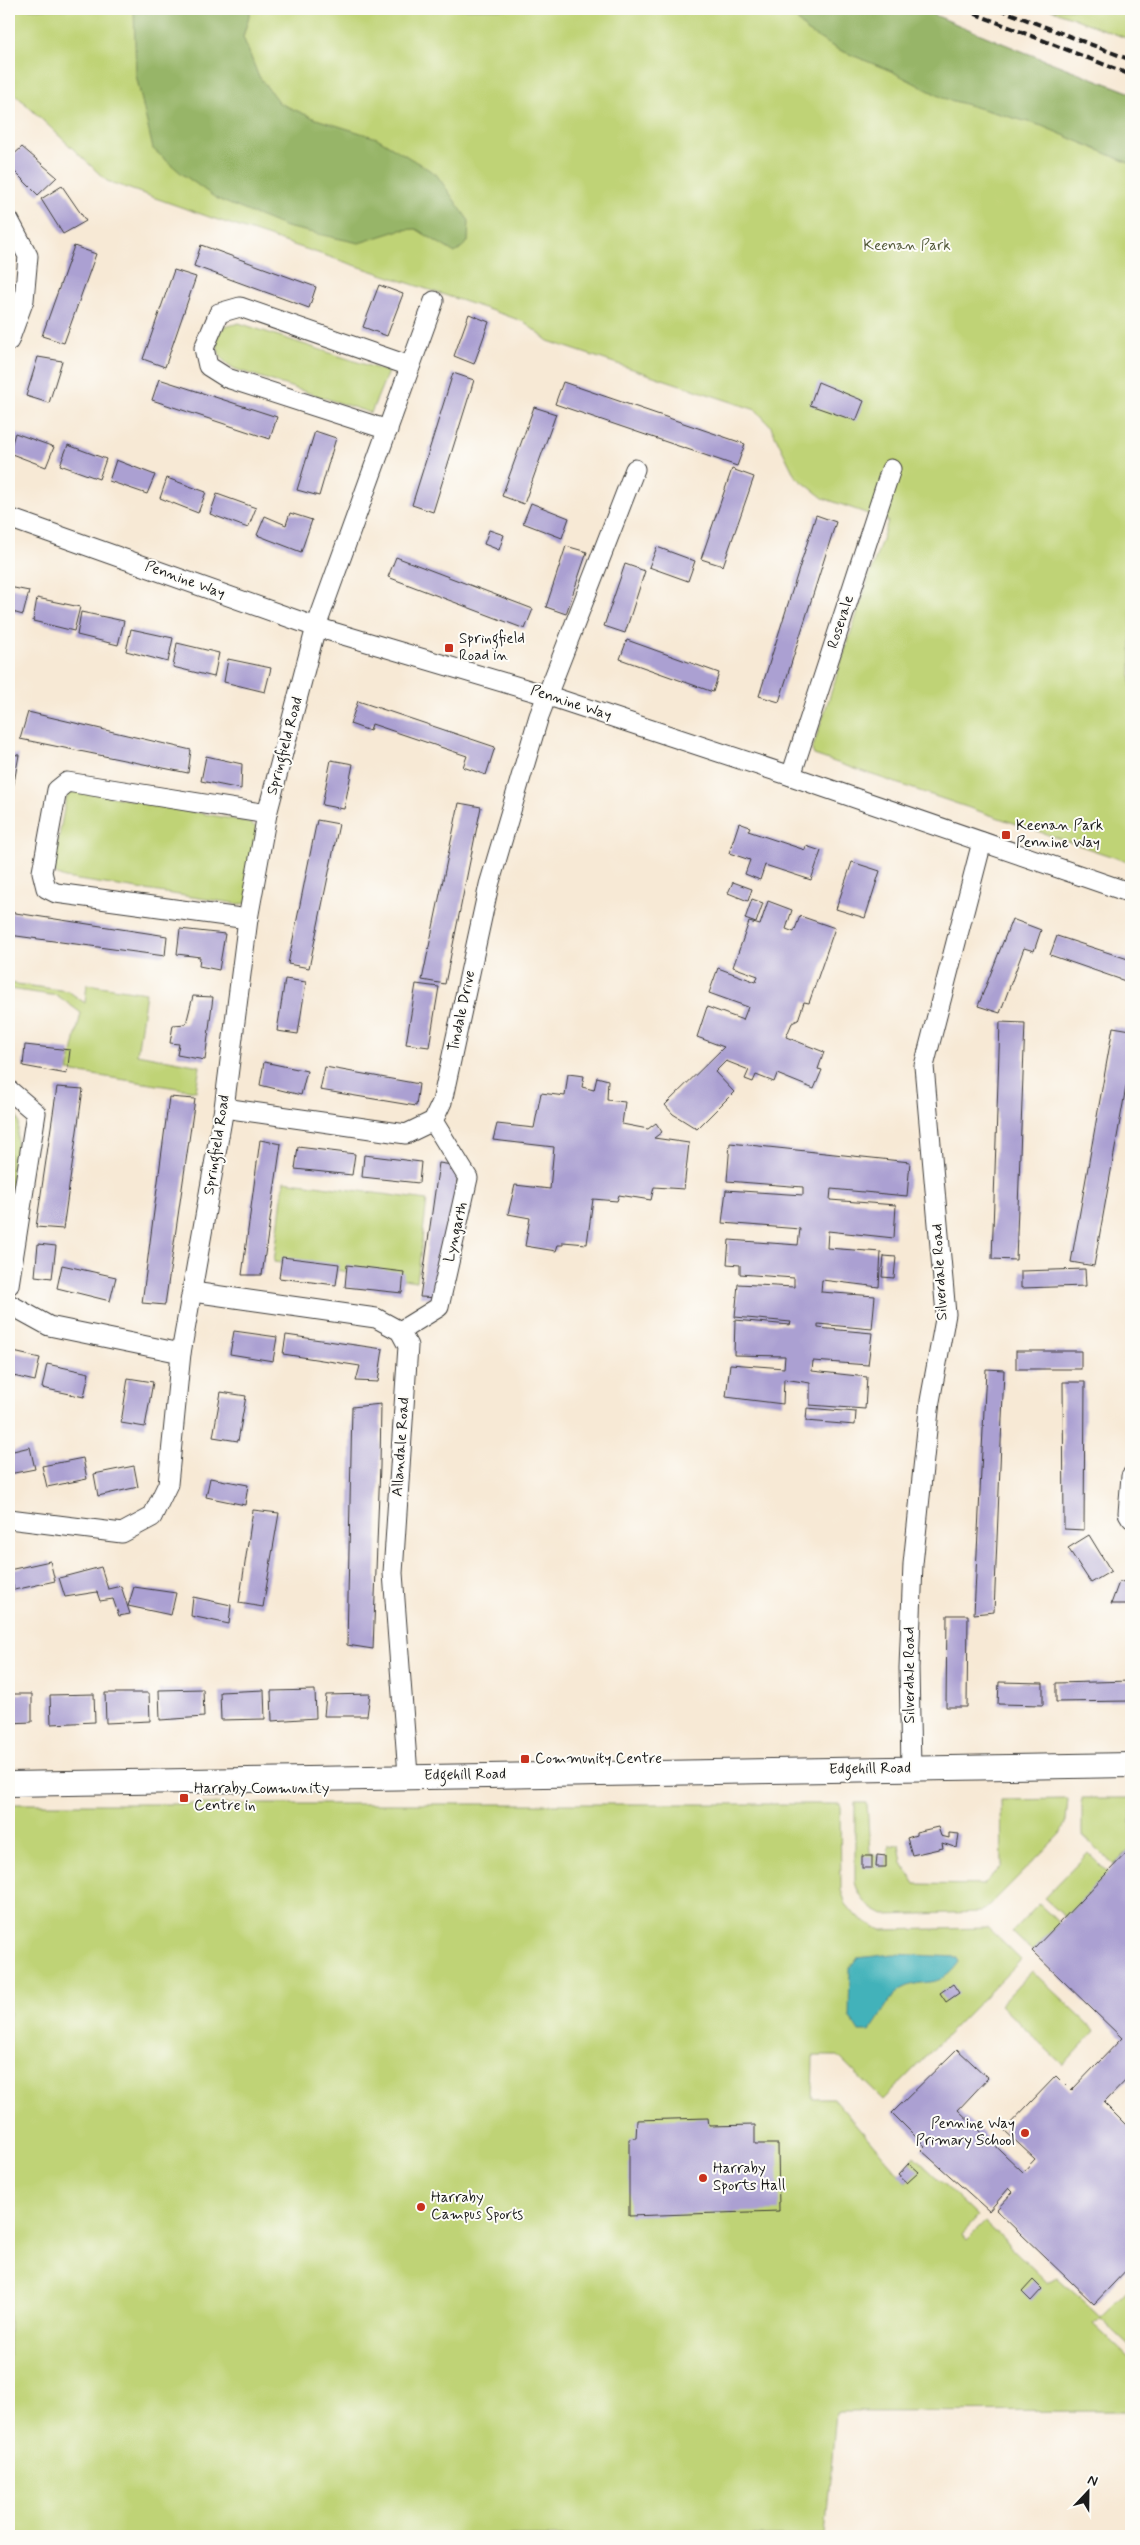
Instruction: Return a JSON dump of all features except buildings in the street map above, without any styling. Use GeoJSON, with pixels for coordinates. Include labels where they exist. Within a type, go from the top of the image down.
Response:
{"type":"FeatureCollection","features":[{"type":"Feature","properties":{"kind":"street"},"geometry":{"type":"LineString","coordinates":[[9,220],[28,256],[16,297],[9,341]]}},
{"type":"Feature","properties":{"kind":"street","name":"Springfield Road"},"geometry":{"type":"LineString","coordinates":[[9,1519],[122,1533],[152,1517],[168,1484],[181,1353],[194,1292],[224,1108],[248,919],[267,814],[316,627],[434,302]]}},
{"type":"Feature","properties":{"kind":"street"},"geometry":{"type":"LineString","coordinates":[[388,430],[227,378],[208,366],[204,348],[219,313],[240,307],[410,366]]}},
{"type":"Feature","properties":{"kind":"street","name":"Tindale Drive"},"geometry":{"type":"LineString","coordinates":[[433,1121],[442,1102],[489,885],[546,695],[635,469]]}},
{"type":"Feature","properties":{"kind":"street","name":"Rosevale"},"geometry":{"type":"LineString","coordinates":[[791,776],[891,469]]}},
{"type":"Feature","properties":{"kind":"street","name":"Pennine Way"},"geometry":{"type":"LineString","coordinates":[[9,518],[316,627],[546,695],[791,776],[1131,893]]}},
{"type":"Feature","properties":{"kind":"street"},"geometry":{"type":"LineString","coordinates":[[248,919],[56,894],[46,888],[42,872],[57,790],[67,782],[267,814]]}},
{"type":"Feature","properties":{"kind":"street","name":"Silverdale Road"},"geometry":{"type":"LineString","coordinates":[[911,1768],[908,1668],[913,1564],[930,1401],[946,1314],[924,1066],[982,842]]}},
{"type":"Feature","properties":{"kind":"street"},"geometry":{"type":"LineString","coordinates":[[9,1090],[36,1113],[9,1285]]}},
{"type":"Feature","properties":{"kind":"street"},"geometry":{"type":"LineString","coordinates":[[224,1108],[406,1134],[433,1121]]}},
{"type":"Feature","properties":{"kind":"street","name":"Lyngarth"},"geometry":{"type":"LineString","coordinates":[[400,1330],[439,1307],[468,1178],[433,1121]]}},
{"type":"Feature","properties":{"kind":"street"},"geometry":{"type":"LineString","coordinates":[[194,1292],[376,1318],[400,1330]]}},
{"type":"Feature","properties":{"kind":"street"},"geometry":{"type":"LineString","coordinates":[[9,1304],[49,1326],[181,1353]]}},
{"type":"Feature","properties":{"kind":"street","name":"Allandale Road"},"geometry":{"type":"LineString","coordinates":[[400,1330],[408,1346],[392,1573],[408,1776]]}},
{"type":"Feature","properties":{"kind":"street"},"geometry":{"type":"LineString","coordinates":[[1131,1476],[1128,1513],[1131,1518]]}},
{"type":"Feature","properties":{"kind":"street","name":"Edgehill Road"},"geometry":{"type":"LineString","coordinates":[[9,1784],[1131,1765]]}},
{"type":"Feature","properties":{"kind":"green space","name":"Keenan Park"},"geometry":{"type":"Polygon","coordinates":[[[9,9],[920,9],[1131,93],[1131,863],[814,755],[812,750],[888,521],[823,498],[795,476],[770,425],[756,410],[548,341],[524,322],[505,315],[215,219],[107,181],[15,94],[9,92],[9,9]]]}},
{"type":"Feature","properties":{"kind":"green space"},"geometry":{"type":"Polygon","coordinates":[[[134,9],[251,9],[243,37],[258,75],[279,103],[316,119],[377,138],[436,174],[469,221],[468,242],[455,253],[416,229],[400,230],[359,243],[286,227],[217,199],[181,173],[153,149],[136,75],[134,9]]]}},
{"type":"Feature","properties":{"kind":"green space"},"geometry":{"type":"Polygon","coordinates":[[[787,9],[920,9],[1131,93],[1131,164],[1042,126],[943,98],[891,71],[837,49],[807,31],[787,9]]]}},
{"type":"Feature","properties":{"kind":"green space"},"geometry":{"type":"Polygon","coordinates":[[[1050,9],[1131,9],[1131,40],[1050,9]]]}},
{"type":"Feature","properties":{"kind":"green space"},"geometry":{"type":"Polygon","coordinates":[[[239,323],[388,372],[371,413],[230,366],[220,356],[217,336],[224,327],[239,323]]]}},
{"type":"Feature","properties":{"kind":"green space"},"geometry":{"type":"Polygon","coordinates":[[[77,790],[248,822],[259,829],[248,903],[239,904],[65,878],[57,875],[53,868],[66,799],[70,792],[77,790]]]}},
{"type":"Feature","properties":{"kind":"green space"},"geometry":{"type":"Polygon","coordinates":[[[9,983],[68,991],[85,1003],[87,984],[146,993],[137,1054],[200,1066],[196,1091],[68,1071],[81,1013],[58,996],[9,989],[9,983]]]}},
{"type":"Feature","properties":{"kind":"green space"},"geometry":{"type":"Polygon","coordinates":[[[9,1108],[16,1113],[19,1123],[9,1204],[9,1108]]]}},
{"type":"Feature","properties":{"kind":"green space"},"geometry":{"type":"Polygon","coordinates":[[[284,1181],[427,1200],[417,1281],[274,1262],[284,1181]]]}},
{"type":"Feature","properties":{"kind":"green space"},"geometry":{"type":"Polygon","coordinates":[[[1082,1798],[1131,1798],[1131,1848],[1114,1865],[1082,1835],[1082,1798]]]}},
{"type":"Feature","properties":{"kind":"green space"},"geometry":{"type":"Polygon","coordinates":[[[1068,1799],[1066,1821],[1060,1834],[981,1912],[885,1915],[870,1907],[859,1893],[855,1882],[855,1803],[867,1803],[870,1853],[877,1855],[877,1867],[886,1867],[889,1846],[899,1844],[902,1863],[915,1884],[983,1885],[1002,1866],[1001,1800],[1068,1799]]]}},
{"type":"Feature","properties":{"kind":"green space","name":"Harraby Campus Sports"},"geometry":{"type":"Polygon","coordinates":[[[9,1804],[840,1804],[841,1890],[846,1904],[856,1916],[881,1930],[988,1928],[1021,1960],[883,2100],[838,2056],[813,2056],[812,2098],[833,2098],[907,2183],[918,2172],[909,2163],[914,2156],[978,2217],[962,2234],[967,2240],[985,2222],[1048,2283],[1057,2277],[1100,2317],[1131,2286],[1131,2347],[1100,2318],[1093,2324],[1131,2360],[1131,2411],[836,2412],[825,2536],[9,2536],[9,1804]]]}},
{"type":"Feature","properties":{"kind":"green space"},"geometry":{"type":"Polygon","coordinates":[[[1088,1853],[1108,1873],[1065,1917],[1044,1898],[1088,1853]]]}},
{"type":"Feature","properties":{"kind":"green space"},"geometry":{"type":"Polygon","coordinates":[[[1039,1904],[1059,1923],[1032,1951],[1012,1932],[1039,1904]]]}},
{"type":"Feature","properties":{"kind":"green space"},"geometry":{"type":"Polygon","coordinates":[[[1032,1971],[1095,2031],[1063,2065],[1000,2005],[1032,1971]]]}},
{"type":"Feature","properties":{"kind":"water"},"geometry":{"type":"Polygon","coordinates":[[[893,1954],[957,1957],[959,1962],[944,1977],[938,1980],[910,1985],[902,1989],[892,1997],[869,2032],[859,2032],[849,2016],[850,1967],[857,1958],[893,1954]]]}},
{"type":"Feature","properties":{"kind":"railway"},"geometry":{"type":"LineString","coordinates":[[963,9],[1131,75]]}},
{"type":"Feature","properties":{"kind":"railway"},"geometry":{"type":"LineString","coordinates":[[999,9],[1131,60]]}},
{"type":"Feature","properties":{"kind":"place","name":"Springfield Road in"},"geometry":{"type":"Point","coordinates":[449,648]}},
{"type":"Feature","properties":{"kind":"place","name":"Keenan Park Pennine Way"},"geometry":{"type":"Point","coordinates":[1006,835]}},
{"type":"Feature","properties":{"kind":"place","name":"Community Centre"},"geometry":{"type":"Point","coordinates":[525,1759]}},
{"type":"Feature","properties":{"kind":"place","name":"Harraby Community Centre in"},"geometry":{"type":"Point","coordinates":[184,1798]}},
{"type":"Feature","properties":{"kind":"place","name":"Pennine Way Primary School"},"geometry":{"type":"Point","coordinates":[1025,2133]}},
{"type":"Feature","properties":{"kind":"place","name":"Harraby Sports Hall"},"geometry":{"type":"Point","coordinates":[703,2178]}},
{"type":"Feature","properties":{"kind":"place","name":"Harraby Campus Sports"},"geometry":{"type":"Point","coordinates":[421,2207]}}]}
